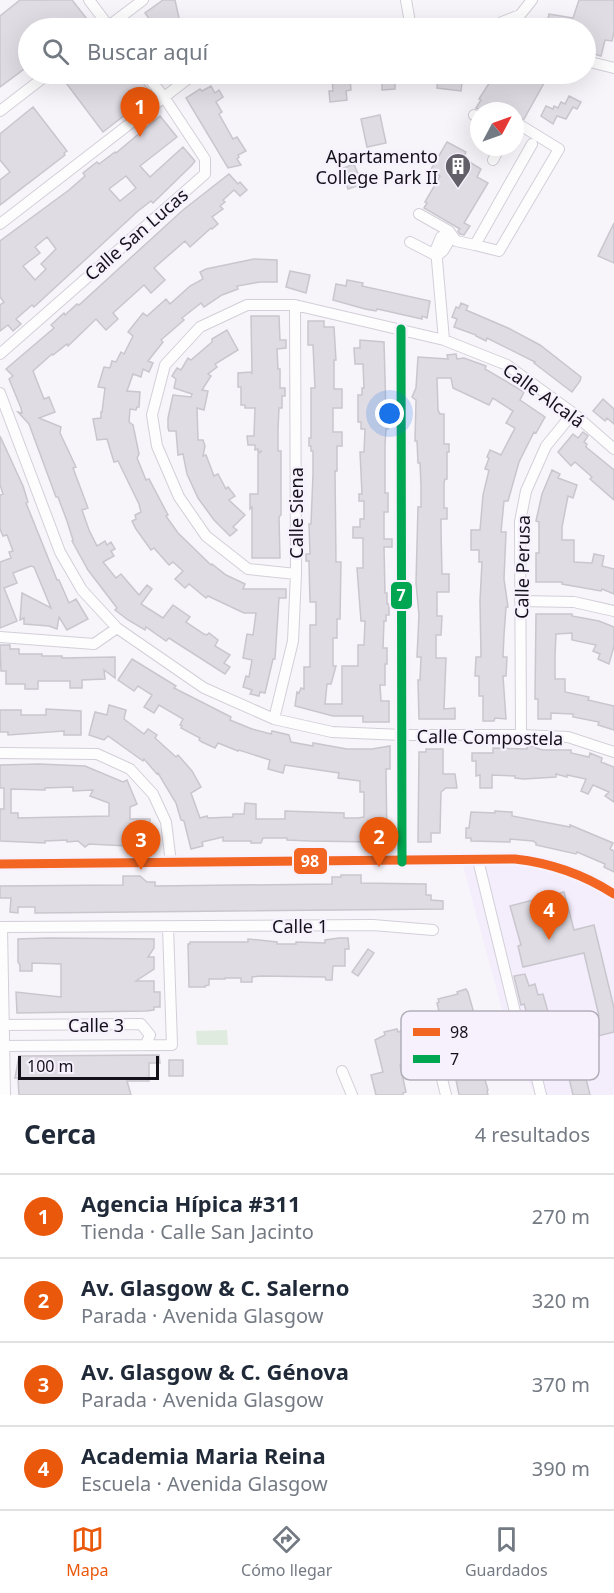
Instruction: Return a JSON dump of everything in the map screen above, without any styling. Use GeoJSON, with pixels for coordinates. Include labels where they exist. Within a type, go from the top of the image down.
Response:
{"type":"FeatureCollection","features":[{"type":"Feature","properties":{"kind":"street"},"geometry":{"type":"LineString","coordinates":[[88,0],[102,18]]}},
{"type":"Feature","properties":{"kind":"street"},"geometry":{"type":"LineString","coordinates":[[121,18],[142,0]]}},
{"type":"Feature","properties":{"kind":"street"},"geometry":{"type":"LineString","coordinates":[[406,0],[409,18]]}},
{"type":"Feature","properties":{"kind":"street"},"geometry":{"type":"LineString","coordinates":[[512,18],[520,15],[532,0]]}},
{"type":"Feature","properties":{"kind":"street"},"geometry":{"type":"LineString","coordinates":[[596,64],[614,68]]}},
{"type":"Feature","properties":{"kind":"street"},"geometry":{"type":"LineString","coordinates":[[0,111],[35,84]]}},
{"type":"Feature","properties":{"kind":"street","name":"Calle San Lucas"},"geometry":{"type":"LineString","coordinates":[[0,354],[205,174],[205,159],[154,84]]}},
{"type":"Feature","properties":{"kind":"street"},"geometry":{"type":"LineString","coordinates":[[0,224],[181,84]]}},
{"type":"Feature","properties":{"kind":"street"},"geometry":{"type":"LineString","coordinates":[[419,214],[448,232],[456,241],[499,251],[559,149],[524,127]]}},
{"type":"Feature","properties":{"kind":"street"},"geometry":{"type":"LineString","coordinates":[[475,245],[532,144]]}},
{"type":"Feature","properties":{"kind":"street"},"geometry":{"type":"LineString","coordinates":[[493,160],[495,156]]}},
{"type":"Feature","properties":{"kind":"street"},"geometry":{"type":"LineString","coordinates":[[444,340],[436,249],[441,237],[448,232]]}},
{"type":"Feature","properties":{"kind":"street"},"geometry":{"type":"LineString","coordinates":[[410,242],[437,256]]}},
{"type":"Feature","properties":{"kind":"street","name":"Calle Alcalá"},"geometry":{"type":"LineString","coordinates":[[296,574],[248,569],[206,536],[179,497],[157,446],[152,415],[165,365],[200,327],[247,305],[295,305],[444,340],[507,365],[573,413],[614,449]]}},
{"type":"Feature","properties":{"kind":"street","name":"Calle Siena"},"geometry":{"type":"LineString","coordinates":[[274,719],[293,641],[296,574],[295,305]]}},
{"type":"Feature","properties":{"kind":"street"},"geometry":{"type":"LineString","coordinates":[[401,329],[402,862]]}},
{"type":"Feature","properties":{"kind":"street","name":"Calle Compostela"},"geometry":{"type":"LineString","coordinates":[[0,393],[60,552],[82,590],[117,628],[204,688],[274,719],[332,732],[567,737],[614,752]]}},
{"type":"Feature","properties":{"kind":"street","name":"Calle Perusa"},"geometry":{"type":"LineString","coordinates":[[521,735],[520,522],[526,490],[546,446],[573,413]]}},
{"type":"Feature","properties":{"kind":"street"},"geometry":{"type":"LineString","coordinates":[[520,601],[574,602],[614,611]]}},
{"type":"Feature","properties":{"kind":"street"},"geometry":{"type":"LineString","coordinates":[[0,637],[94,644],[117,628]]}},
{"type":"Feature","properties":{"kind":"street"},"geometry":{"type":"LineString","coordinates":[[0,753],[97,754],[130,769],[153,795],[166,822],[171,863]]}},
{"type":"Feature","properties":{"kind":"street"},"geometry":{"type":"LineString","coordinates":[[0,864],[402,862],[514,859],[552,865],[574,873],[614,894]]}},
{"type":"Feature","properties":{"kind":"street"},"geometry":{"type":"LineString","coordinates":[[478,860],[515,1011]]}},
{"type":"Feature","properties":{"kind":"street","name":"Calle 1"},"geometry":{"type":"LineString","coordinates":[[1,927],[373,925],[433,930]]}},
{"type":"Feature","properties":{"kind":"street"},"geometry":{"type":"LineString","coordinates":[[1,927],[2,1046],[5,1095]]}},
{"type":"Feature","properties":{"kind":"street","name":"Calle 3"},"geometry":{"type":"LineString","coordinates":[[2,1025],[141,1024],[150,1035],[146,1044],[172,1045],[168,927]]}},
{"type":"Feature","properties":{"kind":"street"},"geometry":{"type":"LineString","coordinates":[[2,1046],[146,1044]]}},
{"type":"Feature","properties":{"kind":"street"},"geometry":{"type":"LineString","coordinates":[[342,1071],[352,1095]]}},
{"type":"Feature","properties":{"kind":"street"},"geometry":{"type":"LineString","coordinates":[[443,1080],[446,1095]]}},
{"type":"Feature","properties":{"kind":"street"},"geometry":{"type":"LineString","coordinates":[[538,1080],[542,1095]]}},
{"type":"Feature","properties":{"kind":"shaded area"},"geometry":{"type":"Polygon","coordinates":[[[462,862],[514,862],[574,875],[614,899],[614,1095],[535,1095],[528,1080],[599,1080],[599,1011],[502,1011],[462,862]]]}},
{"type":"Feature","properties":{"kind":"shaded area"},"geometry":{"type":"Polygon","coordinates":[[[227,1030],[228,1045],[197,1045],[196,1031],[227,1030]]]}},
{"type":"Feature","properties":{"kind":"building"},"geometry":{"type":"Polygon","coordinates":[[[20,0],[72,0],[86,18],[18,18],[18,74],[0,87],[0,16],[20,0]]]}},
{"type":"Feature","properties":{"kind":"building"},"geometry":{"type":"Polygon","coordinates":[[[163,0],[175,0],[179,18],[149,18],[145,13],[163,0]]]}},
{"type":"Feature","properties":{"kind":"building"},"geometry":{"type":"Polygon","coordinates":[[[579,0],[614,0],[612,41],[605,40],[601,56],[596,55],[596,18],[573,18],[579,0]]]}},
{"type":"Feature","properties":{"kind":"building"},"geometry":{"type":"Polygon","coordinates":[[[549,14],[573,18],[548,18],[549,14]]]}},
{"type":"Feature","properties":{"kind":"building"},"geometry":{"type":"Polygon","coordinates":[[[67,84],[144,84],[150,91],[149,96],[103,132],[67,84]]]}},
{"type":"Feature","properties":{"kind":"building"},"geometry":{"type":"Polygon","coordinates":[[[332,84],[350,84],[351,90],[346,91],[347,100],[330,102],[329,91],[333,91],[332,84]]]}},
{"type":"Feature","properties":{"kind":"building"},"geometry":{"type":"Polygon","coordinates":[[[382,84],[395,84],[395,89],[382,90],[382,84]]]}},
{"type":"Feature","properties":{"kind":"building"},"geometry":{"type":"Polygon","coordinates":[[[437,84],[462,84],[461,91],[437,88],[437,84]]]}},
{"type":"Feature","properties":{"kind":"building"},"geometry":{"type":"Polygon","coordinates":[[[489,84],[543,84],[524,119],[524,102],[480,102],[479,99],[489,84]]]}},
{"type":"Feature","properties":{"kind":"building"},"geometry":{"type":"Polygon","coordinates":[[[211,86],[215,93],[219,90],[223,97],[216,102],[222,112],[219,114],[233,139],[237,137],[246,151],[238,155],[237,159],[241,165],[228,168],[186,98],[200,89],[202,91],[211,86]]]}},
{"type":"Feature","properties":{"kind":"building"},"geometry":{"type":"Polygon","coordinates":[[[569,96],[581,102],[577,109],[573,107],[566,119],[557,116],[553,124],[541,116],[546,106],[553,109],[554,106],[558,108],[561,102],[565,104],[569,96]]]}},
{"type":"Feature","properties":{"kind":"building"},"geometry":{"type":"Polygon","coordinates":[[[33,107],[67,151],[65,155],[0,205],[0,180],[10,172],[0,160],[0,134],[33,107]]]}},
{"type":"Feature","properties":{"kind":"building"},"geometry":{"type":"Polygon","coordinates":[[[380,115],[386,143],[367,147],[361,119],[380,115]]]}},
{"type":"Feature","properties":{"kind":"building"},"geometry":{"type":"Polygon","coordinates":[[[160,116],[177,137],[140,166],[150,177],[183,147],[195,161],[153,203],[151,201],[138,211],[34,307],[32,305],[16,319],[21,324],[13,331],[8,325],[0,331],[0,305],[4,302],[0,297],[0,241],[69,190],[85,176],[83,173],[97,162],[99,164],[116,153],[160,116]],[[126,176],[109,189],[120,201],[136,188],[126,176]],[[47,237],[35,247],[40,253],[23,266],[35,280],[46,269],[41,264],[56,249],[47,237]]]}},
{"type":"Feature","properties":{"kind":"building","name":"Apartamento College Park II"},"geometry":{"type":"Polygon","coordinates":[[[447,142],[466,152],[463,158],[481,169],[477,177],[488,183],[464,223],[470,226],[464,235],[458,231],[460,229],[424,208],[440,176],[430,171],[447,142]]]}},
{"type":"Feature","properties":{"kind":"building"},"geometry":{"type":"Polygon","coordinates":[[[354,164],[362,184],[348,189],[341,169],[354,164]]]}},
{"type":"Feature","properties":{"kind":"building"},"geometry":{"type":"Polygon","coordinates":[[[229,174],[247,190],[240,196],[234,190],[223,200],[225,202],[220,206],[223,209],[212,217],[218,224],[190,247],[185,241],[154,268],[165,280],[151,293],[144,285],[113,313],[118,319],[106,330],[96,319],[68,346],[67,344],[52,354],[33,371],[44,399],[49,397],[55,412],[39,418],[61,427],[60,433],[76,467],[73,468],[88,508],[82,510],[89,530],[97,546],[105,541],[107,545],[111,542],[115,549],[111,551],[114,556],[103,562],[116,578],[121,574],[139,595],[147,585],[152,589],[141,604],[163,618],[173,605],[190,617],[186,622],[218,640],[215,646],[230,655],[224,663],[230,667],[225,674],[169,638],[166,641],[115,610],[117,608],[88,570],[72,541],[67,521],[29,424],[18,412],[22,413],[9,379],[13,376],[6,369],[54,328],[51,325],[64,313],[65,315],[77,304],[79,305],[183,210],[229,174]]]}},
{"type":"Feature","properties":{"kind":"building"},"geometry":{"type":"Polygon","coordinates":[[[614,223],[614,263],[598,256],[614,223]]]}},
{"type":"Feature","properties":{"kind":"building"},"geometry":{"type":"Polygon","coordinates":[[[254,259],[277,260],[277,282],[237,286],[238,289],[222,295],[204,307],[201,303],[182,318],[184,320],[161,340],[163,342],[148,361],[153,363],[149,372],[143,369],[141,377],[133,374],[127,391],[140,392],[139,407],[136,410],[130,409],[129,422],[133,425],[139,454],[137,458],[146,480],[149,479],[168,515],[166,516],[178,533],[211,565],[245,584],[243,589],[286,589],[286,598],[279,598],[275,659],[273,659],[265,693],[260,692],[259,696],[250,694],[252,690],[243,687],[246,676],[249,677],[252,660],[243,658],[247,634],[253,635],[256,613],[244,613],[208,596],[206,598],[189,584],[185,588],[175,579],[183,571],[173,562],[169,565],[154,548],[151,550],[136,529],[132,521],[136,519],[135,515],[141,512],[139,504],[118,461],[114,462],[107,439],[97,440],[93,419],[101,418],[105,388],[98,387],[104,367],[110,368],[112,361],[116,362],[121,352],[124,354],[133,336],[128,332],[143,313],[147,316],[166,299],[170,304],[190,286],[203,279],[200,272],[206,269],[254,259]]]}},
{"type":"Feature","properties":{"kind":"building"},"geometry":{"type":"Polygon","coordinates":[[[290,271],[310,275],[306,293],[286,287],[290,271]]]}},
{"type":"Feature","properties":{"kind":"building"},"geometry":{"type":"Polygon","coordinates":[[[347,280],[363,283],[362,286],[430,301],[427,318],[365,309],[333,300],[336,284],[346,286],[347,280]]]}},
{"type":"Feature","properties":{"kind":"building"},"geometry":{"type":"Polygon","coordinates":[[[461,303],[468,306],[466,310],[540,345],[581,377],[580,381],[572,392],[535,362],[487,338],[486,341],[454,327],[457,319],[452,317],[456,307],[459,308],[461,303]]]}},
{"type":"Feature","properties":{"kind":"building"},"geometry":{"type":"Polygon","coordinates":[[[251,316],[279,316],[280,340],[286,340],[286,348],[277,349],[280,388],[285,388],[282,408],[279,408],[278,429],[278,451],[281,451],[280,558],[252,558],[250,494],[258,494],[258,454],[262,451],[255,450],[255,445],[248,445],[247,436],[254,436],[255,408],[245,408],[245,405],[241,405],[241,387],[238,387],[238,373],[251,372],[252,374],[251,316]]]}},
{"type":"Feature","properties":{"kind":"building"},"geometry":{"type":"Polygon","coordinates":[[[308,321],[324,321],[324,327],[334,327],[336,360],[334,360],[334,389],[342,389],[342,408],[333,408],[333,432],[342,432],[342,446],[337,446],[337,471],[335,471],[336,562],[341,562],[340,619],[337,619],[337,638],[333,638],[333,666],[336,666],[331,684],[327,684],[325,704],[342,704],[342,666],[358,666],[358,645],[364,645],[365,621],[361,621],[357,568],[363,568],[363,538],[353,538],[353,527],[360,527],[360,519],[364,519],[364,501],[359,501],[359,494],[362,494],[360,452],[364,452],[365,429],[361,429],[361,422],[358,422],[358,395],[362,395],[362,388],[364,388],[363,364],[355,364],[354,348],[360,348],[360,340],[384,342],[386,414],[388,414],[385,444],[385,493],[388,493],[388,512],[384,512],[384,539],[392,539],[392,547],[384,547],[385,593],[387,593],[387,604],[389,604],[389,615],[386,615],[386,621],[384,621],[383,648],[387,648],[385,685],[380,685],[381,701],[389,701],[389,722],[363,722],[363,716],[333,716],[295,706],[297,692],[299,693],[301,688],[304,689],[304,667],[310,667],[310,625],[316,625],[316,602],[310,602],[309,561],[306,561],[306,554],[310,554],[309,524],[311,524],[313,474],[313,451],[309,446],[311,388],[315,388],[313,345],[308,345],[308,321]]]}},
{"type":"Feature","properties":{"kind":"building"},"geometry":{"type":"Polygon","coordinates":[[[227,330],[238,350],[215,364],[217,367],[208,374],[211,376],[202,390],[208,391],[204,410],[197,408],[198,440],[203,440],[205,446],[203,456],[206,455],[214,476],[218,474],[226,489],[228,487],[235,496],[229,500],[245,515],[233,527],[237,530],[230,536],[214,520],[198,498],[187,474],[183,454],[178,455],[176,431],[169,431],[168,428],[173,395],[191,397],[192,394],[174,388],[176,379],[172,376],[177,368],[181,370],[188,358],[191,360],[212,342],[212,339],[227,330]]]}},
{"type":"Feature","properties":{"kind":"building"},"geometry":{"type":"Polygon","coordinates":[[[456,354],[457,359],[464,358],[486,366],[485,369],[524,392],[520,400],[545,417],[536,433],[534,432],[519,462],[508,501],[504,501],[501,532],[506,532],[504,579],[508,607],[506,607],[503,657],[507,657],[506,676],[503,676],[506,719],[495,718],[494,721],[483,721],[483,696],[479,696],[479,676],[475,676],[476,657],[481,657],[482,562],[479,562],[479,550],[471,550],[471,530],[480,530],[483,495],[489,470],[485,469],[489,458],[487,457],[490,450],[501,455],[515,428],[506,423],[513,411],[493,398],[489,405],[453,388],[451,378],[437,378],[438,410],[440,414],[444,414],[444,444],[449,444],[447,479],[444,483],[444,508],[447,508],[447,519],[441,519],[441,531],[442,574],[449,574],[449,592],[437,592],[437,616],[442,616],[441,635],[436,635],[436,658],[446,658],[444,709],[455,708],[455,719],[419,719],[418,680],[420,680],[421,657],[417,657],[419,615],[416,583],[418,507],[421,507],[421,485],[417,441],[415,441],[416,400],[412,397],[416,388],[418,357],[448,359],[447,355],[456,354]]]}},
{"type":"Feature","properties":{"kind":"building"},"geometry":{"type":"Polygon","coordinates":[[[603,399],[614,409],[614,424],[607,418],[605,421],[593,411],[603,399]]]}},
{"type":"Feature","properties":{"kind":"building"},"geometry":{"type":"Polygon","coordinates":[[[583,432],[588,436],[584,442],[587,444],[586,447],[614,470],[614,500],[575,462],[571,466],[558,452],[573,434],[578,438],[583,432]]]}},
{"type":"Feature","properties":{"kind":"building"},"geometry":{"type":"Polygon","coordinates":[[[0,436],[23,486],[28,502],[26,503],[57,580],[69,603],[76,599],[88,619],[67,630],[59,617],[57,629],[24,624],[24,618],[20,620],[22,593],[51,608],[34,567],[31,566],[13,573],[17,583],[4,588],[17,621],[0,628],[0,562],[11,558],[9,552],[13,551],[7,535],[3,536],[0,529],[0,495],[3,494],[0,485],[0,436]]]}},
{"type":"Feature","properties":{"kind":"building"},"geometry":{"type":"Polygon","coordinates":[[[552,470],[560,474],[558,478],[577,485],[573,498],[568,496],[562,540],[574,540],[574,562],[592,563],[594,554],[604,556],[602,566],[614,569],[614,594],[602,589],[601,591],[562,584],[562,582],[536,582],[539,522],[536,521],[542,494],[552,470]]]}},
{"type":"Feature","properties":{"kind":"building"},"geometry":{"type":"Polygon","coordinates":[[[536,614],[572,614],[572,616],[599,621],[614,627],[614,646],[609,664],[598,659],[600,654],[593,651],[596,645],[572,640],[572,633],[556,634],[555,679],[565,679],[565,692],[614,706],[614,730],[598,725],[599,722],[573,717],[573,714],[551,713],[551,719],[538,719],[538,699],[535,699],[536,614]]]}},
{"type":"Feature","properties":{"kind":"building"},"geometry":{"type":"Polygon","coordinates":[[[0,645],[10,645],[10,649],[19,649],[19,654],[42,654],[42,656],[62,656],[62,658],[115,657],[115,678],[104,670],[105,679],[82,680],[82,688],[70,688],[70,681],[38,681],[38,689],[25,689],[25,684],[6,684],[6,671],[1,671],[0,645]]]}},
{"type":"Feature","properties":{"kind":"building"},"geometry":{"type":"Polygon","coordinates":[[[132,659],[176,686],[174,688],[231,717],[230,720],[252,729],[271,734],[272,731],[289,735],[291,742],[313,746],[313,743],[347,749],[372,749],[390,746],[390,769],[386,769],[387,842],[381,842],[381,846],[373,846],[373,842],[263,838],[261,843],[251,843],[251,841],[223,841],[223,837],[202,842],[203,846],[191,849],[184,821],[181,820],[176,803],[158,773],[144,759],[143,761],[108,736],[104,740],[89,735],[95,712],[107,715],[109,705],[126,710],[124,719],[144,734],[148,729],[157,735],[155,738],[176,757],[178,755],[192,771],[201,787],[191,793],[200,818],[233,817],[233,814],[244,814],[245,803],[256,804],[256,819],[285,819],[285,811],[344,813],[344,818],[358,818],[364,817],[364,792],[360,792],[360,781],[338,778],[339,773],[285,765],[283,773],[268,769],[270,760],[218,743],[215,748],[202,742],[200,738],[181,728],[183,719],[159,705],[154,713],[144,707],[152,695],[138,686],[134,691],[118,680],[132,659]]]}},
{"type":"Feature","properties":{"kind":"building"},"geometry":{"type":"Polygon","coordinates":[[[46,709],[81,711],[81,735],[64,735],[64,731],[8,735],[8,732],[0,732],[0,710],[21,710],[21,715],[46,715],[46,709]]]}},
{"type":"Feature","properties":{"kind":"building"},"geometry":{"type":"Polygon","coordinates":[[[527,746],[536,746],[543,750],[571,750],[571,753],[589,757],[590,753],[602,758],[601,762],[614,767],[614,802],[605,796],[609,792],[593,785],[588,794],[581,791],[586,779],[567,775],[567,777],[556,774],[556,777],[524,779],[515,778],[515,776],[492,775],[492,788],[480,788],[480,775],[476,776],[476,761],[472,761],[472,753],[493,753],[493,748],[527,749],[527,746]]]}},
{"type":"Feature","properties":{"kind":"building"},"geometry":{"type":"Polygon","coordinates":[[[426,749],[443,749],[443,774],[455,774],[457,788],[446,788],[441,792],[440,833],[431,833],[431,842],[418,842],[419,752],[426,752],[426,749]]]}},
{"type":"Feature","properties":{"kind":"building"},"geometry":{"type":"Polygon","coordinates":[[[0,765],[85,766],[123,782],[127,780],[137,804],[130,807],[130,819],[150,819],[150,842],[128,846],[89,844],[85,847],[78,841],[67,842],[67,840],[45,841],[45,843],[0,841],[0,809],[4,809],[4,788],[0,788],[0,765]],[[73,787],[45,788],[45,790],[11,789],[11,813],[18,813],[18,818],[109,816],[109,803],[90,796],[93,790],[73,791],[73,787]]]}},
{"type":"Feature","properties":{"kind":"building"},"geometry":{"type":"Polygon","coordinates":[[[495,811],[512,812],[512,816],[570,827],[570,825],[613,843],[610,849],[614,851],[614,872],[604,867],[605,864],[577,852],[576,854],[536,845],[533,841],[510,839],[510,842],[471,841],[471,838],[466,838],[466,828],[469,828],[471,812],[495,813],[495,811]]]}},
{"type":"Feature","properties":{"kind":"building"},"geometry":{"type":"Polygon","coordinates":[[[341,875],[361,875],[361,883],[426,884],[426,895],[431,895],[431,900],[443,901],[443,909],[35,913],[35,907],[18,907],[18,913],[10,912],[11,898],[0,898],[0,886],[123,885],[123,876],[140,876],[147,882],[155,882],[155,886],[332,884],[332,877],[341,877],[341,875]]]}},
{"type":"Feature","properties":{"kind":"building"},"geometry":{"type":"Polygon","coordinates":[[[564,892],[574,930],[594,925],[614,1008],[614,1032],[599,1036],[599,1011],[584,953],[523,967],[518,946],[521,945],[510,906],[564,892]]]}},
{"type":"Feature","properties":{"kind":"building"},"geometry":{"type":"Polygon","coordinates":[[[348,938],[349,949],[345,949],[345,966],[333,966],[332,980],[326,980],[325,977],[261,976],[252,977],[252,982],[241,982],[241,978],[209,979],[209,985],[205,987],[189,987],[188,944],[190,942],[248,942],[248,939],[277,942],[277,944],[296,944],[296,942],[325,943],[325,940],[348,938]]]}},
{"type":"Feature","properties":{"kind":"building"},"geometry":{"type":"Polygon","coordinates":[[[18,939],[154,939],[154,948],[148,957],[154,957],[154,969],[136,981],[154,981],[154,992],[160,992],[160,1007],[146,1011],[17,1013],[16,992],[61,997],[61,964],[32,963],[32,971],[20,971],[18,962],[18,939]]]}},
{"type":"Feature","properties":{"kind":"building"},"geometry":{"type":"Polygon","coordinates":[[[368,949],[374,953],[358,976],[352,972],[368,949]]]}},
{"type":"Feature","properties":{"kind":"building"},"geometry":{"type":"Polygon","coordinates":[[[525,974],[529,986],[535,984],[538,995],[543,994],[548,1011],[526,1011],[524,1004],[521,1005],[514,976],[525,974]]]}},
{"type":"Feature","properties":{"kind":"building"},"geometry":{"type":"Polygon","coordinates":[[[466,989],[473,1011],[439,1011],[438,999],[458,994],[457,992],[466,989]]]}},
{"type":"Feature","properties":{"kind":"building"},"geometry":{"type":"Polygon","coordinates":[[[397,1029],[398,1032],[401,1031],[401,1080],[403,1080],[406,1092],[403,1095],[376,1095],[371,1075],[383,1072],[375,1040],[385,1035],[384,1032],[397,1029]]]}},
{"type":"Feature","properties":{"kind":"building"},"geometry":{"type":"Polygon","coordinates":[[[159,1055],[160,1063],[149,1063],[149,1081],[127,1081],[131,1095],[19,1095],[18,1078],[15,1078],[19,1056],[159,1055]]]}},
{"type":"Feature","properties":{"kind":"building"},"geometry":{"type":"Polygon","coordinates":[[[169,1060],[183,1060],[183,1076],[169,1076],[169,1060]]]}},
{"type":"Feature","properties":{"kind":"building"},"geometry":{"type":"Polygon","coordinates":[[[456,1080],[485,1080],[488,1095],[459,1095],[456,1080]]]}},
{"type":"Feature","properties":{"kind":"building"},"geometry":{"type":"Polygon","coordinates":[[[569,1080],[586,1080],[590,1095],[573,1095],[569,1080]]]}},
{"type":"Feature","properties":{"kind":"transit line","name":"7"},"geometry":{"type":"LineString","coordinates":[[401,329],[402,862]]}},
{"type":"Feature","properties":{"kind":"transit line","name":"98"},"geometry":{"type":"LineString","coordinates":[[0,864],[515,859],[566,870],[614,894]]}},
{"type":"Feature","properties":{"kind":"place","name":"Agencia Hípica #311"},"geometry":{"type":"Point","coordinates":[140,137]}},
{"type":"Feature","properties":{"kind":"place","name":"Apartamento College Park II"},"geometry":{"type":"Point","coordinates":[458,189]}},
{"type":"Feature","properties":{"kind":"place","name":"Av. Glasgow & C. Salerno"},"geometry":{"type":"Point","coordinates":[379,867]}},
{"type":"Feature","properties":{"kind":"place","name":"Av. Glasgow & C. Génova"},"geometry":{"type":"Point","coordinates":[141,870]}},
{"type":"Feature","properties":{"kind":"place","name":"Academia Maria Reina"},"geometry":{"type":"Point","coordinates":[549,940]}}]}
